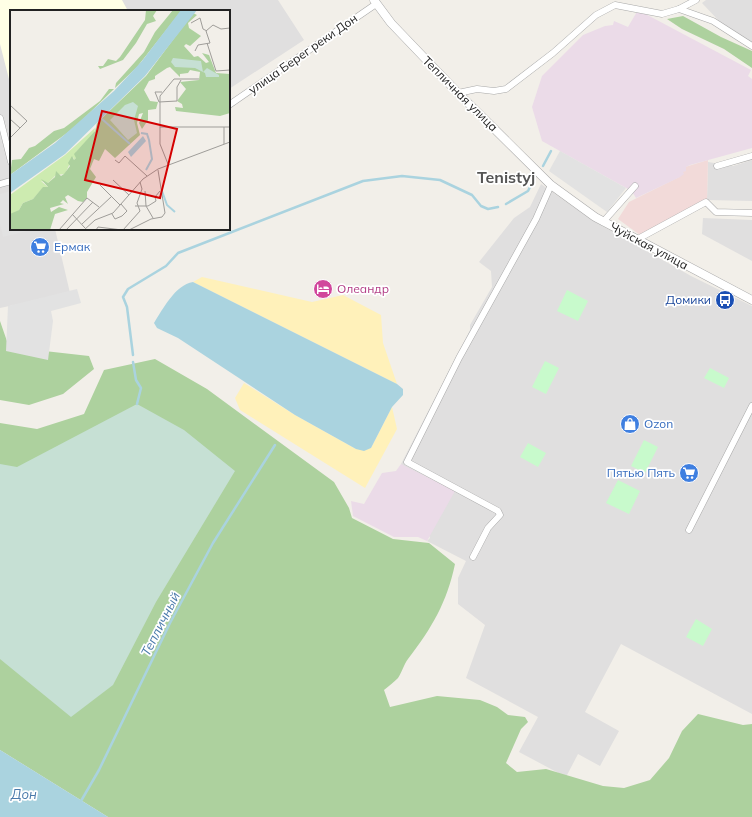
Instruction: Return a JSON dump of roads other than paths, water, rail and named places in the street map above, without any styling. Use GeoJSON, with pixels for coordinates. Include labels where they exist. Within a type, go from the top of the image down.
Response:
{"type":"FeatureCollection","features":[{"type":"Feature","properties":{"kind":"street"},"geometry":{"type":"LineString","coordinates":[[458,92],[477,89],[494,91],[506,89],[553,53],[596,15],[615,5],[662,14],[679,9],[696,0]]}},
{"type":"Feature","properties":{"kind":"street","name":"Тепличная улица"},"geometry":{"type":"LineString","coordinates":[[375,2],[391,23],[551,184]]}},
{"type":"Feature","properties":{"kind":"street","name":"улица Берег реки Дон"},"geometry":{"type":"LineString","coordinates":[[230,105],[375,2]]}},
{"type":"Feature","properties":{"kind":"street"},"geometry":{"type":"LineString","coordinates":[[679,9],[713,21],[752,46]]}},
{"type":"Feature","properties":{"kind":"street"},"geometry":{"type":"LineString","coordinates":[[0,118],[10,158]]}},
{"type":"Feature","properties":{"kind":"street"},"geometry":{"type":"LineString","coordinates":[[717,166],[752,156]]}},
{"type":"Feature","properties":{"kind":"street"},"geometry":{"type":"LineString","coordinates":[[0,184],[10,181]]}},
{"type":"Feature","properties":{"kind":"street"},"geometry":{"type":"LineString","coordinates":[[473,557],[488,528],[498,519],[500,515],[498,511],[407,462],[459,358],[536,219],[551,184]]}},
{"type":"Feature","properties":{"kind":"street","name":"Чуйская улица"},"geometry":{"type":"LineString","coordinates":[[551,184],[603,222],[752,300]]}},
{"type":"Feature","properties":{"kind":"street"},"geometry":{"type":"LineString","coordinates":[[603,222],[635,186]]}},
{"type":"Feature","properties":{"kind":"street"},"geometry":{"type":"LineString","coordinates":[[636,240],[706,202],[716,212],[752,213]]}},
{"type":"Feature","properties":{"kind":"street"},"geometry":{"type":"LineString","coordinates":[[689,530],[752,406]]}},
{"type":"Feature","properties":{"kind":"water"},"geometry":{"type":"Polygon","coordinates":[[[193,282],[397,384],[403,389],[403,395],[392,407],[371,448],[364,451],[356,449],[295,415],[178,338],[157,328],[154,323],[170,298],[181,288],[193,282]]]}},
{"type":"Feature","properties":{"kind":"water","name":"Дон"},"geometry":{"type":"Polygon","coordinates":[[[0,750],[108,817],[0,817],[0,750]]]}},
{"type":"Feature","properties":{"kind":"waterway"},"geometry":{"type":"LineString","coordinates":[[543,166],[551,151]]}},
{"type":"Feature","properties":{"kind":"waterway"},"geometry":{"type":"LineString","coordinates":[[133,355],[127,307],[123,297],[128,289],[166,266],[178,253],[363,181],[402,176],[440,180],[472,195],[481,206],[488,209],[498,207]]}},
{"type":"Feature","properties":{"kind":"waterway"},"geometry":{"type":"LineString","coordinates":[[506,204],[528,191],[534,179]]}},
{"type":"Feature","properties":{"kind":"waterway"},"geometry":{"type":"LineString","coordinates":[[133,362],[136,380],[141,388],[137,404]]}},
{"type":"Feature","properties":{"kind":"waterway","name":"Тепличный"},"geometry":{"type":"LineString","coordinates":[[81,801],[99,770],[170,623],[213,543],[275,445]]}},
{"type":"Feature","properties":{"kind":"place","name":"Ермак"},"geometry":{"type":"Point","coordinates":[40,247]}},
{"type":"Feature","properties":{"kind":"place","name":"Олеандр"},"geometry":{"type":"Point","coordinates":[323,289]}},
{"type":"Feature","properties":{"kind":"place","name":"Домики"},"geometry":{"type":"Point","coordinates":[725,300]}},
{"type":"Feature","properties":{"kind":"place","name":"Ozon"},"geometry":{"type":"Point","coordinates":[630,424]}},
{"type":"Feature","properties":{"kind":"place","name":"Пятью Пять"},"geometry":{"type":"Point","coordinates":[689,473]}},
{"type":"Feature","properties":{"kind":"district","name":"Tenistyj"},"geometry":{"type":"Point","coordinates":[506,177]}}]}
